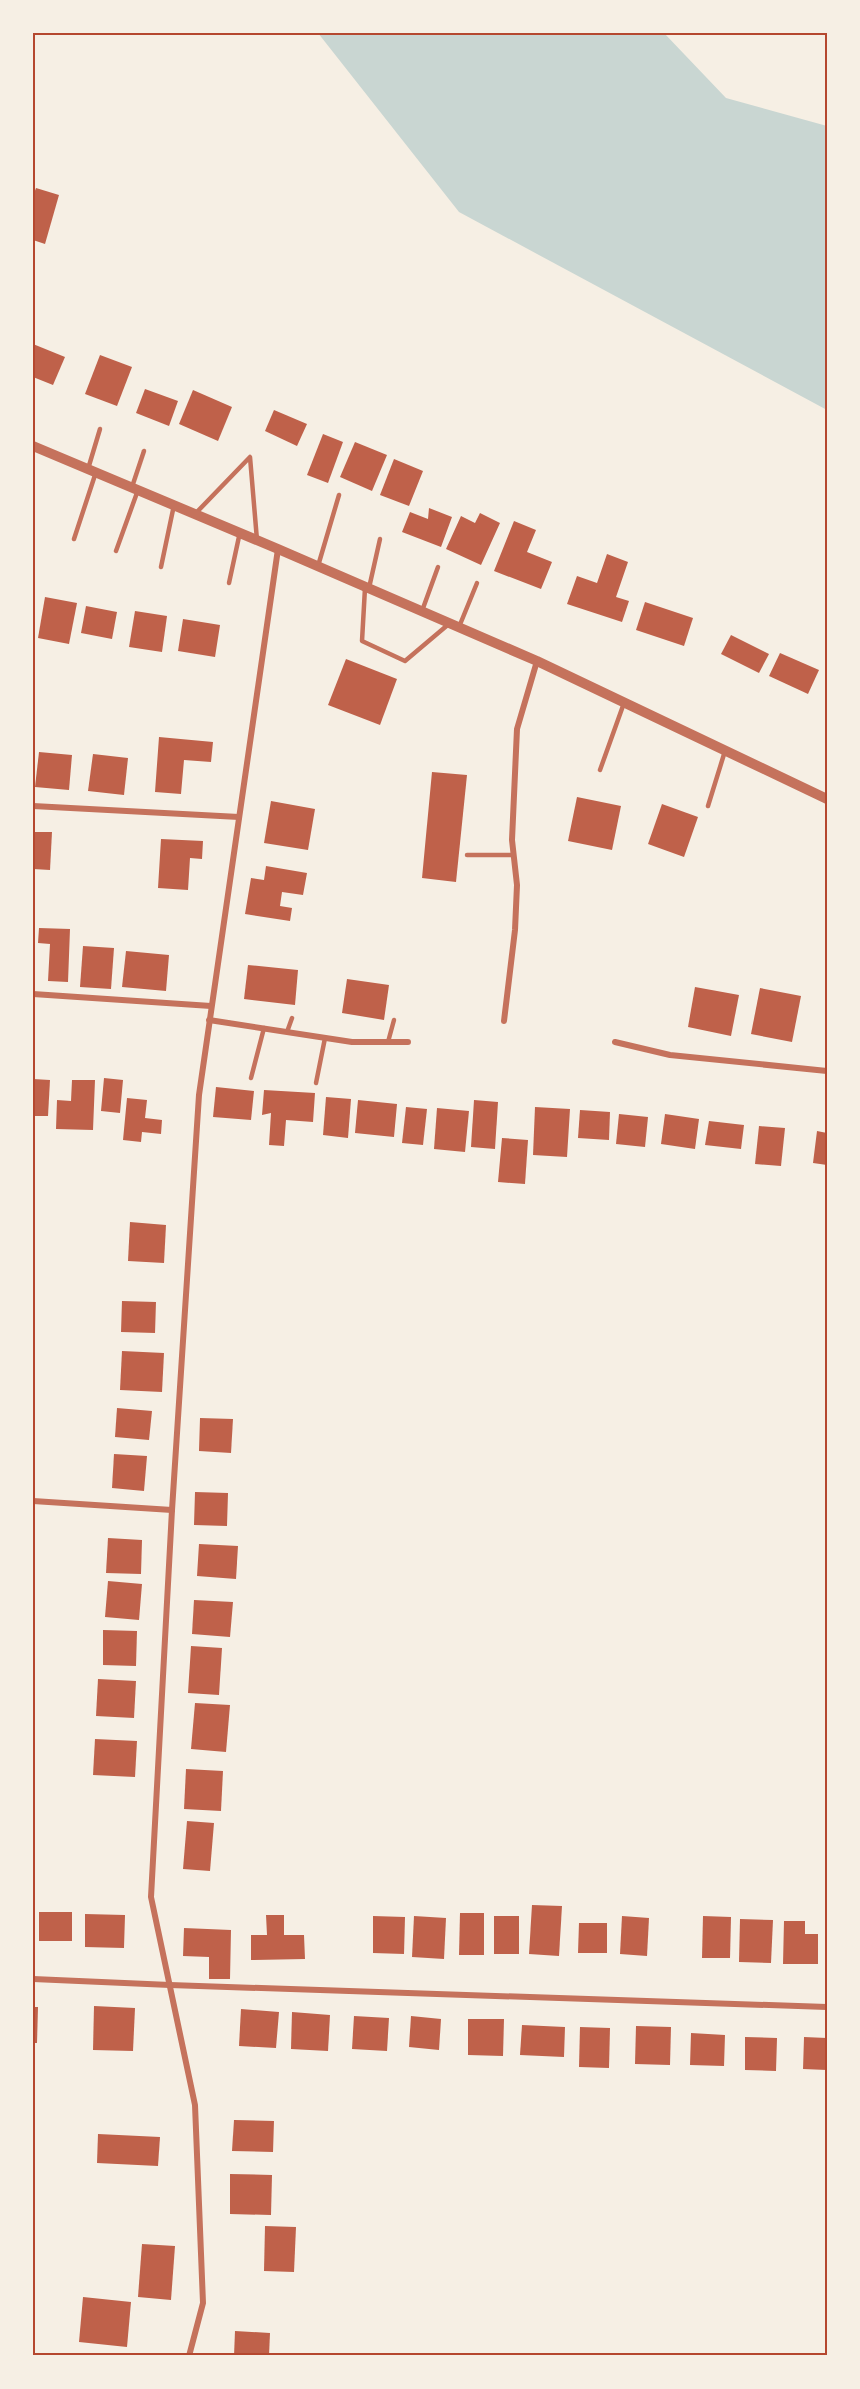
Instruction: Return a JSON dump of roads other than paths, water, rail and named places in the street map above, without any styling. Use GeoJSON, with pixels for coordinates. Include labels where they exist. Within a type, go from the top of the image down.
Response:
{"type":"FeatureCollection","features":[{"type":"Feature","properties":{"kind":"street"},"geometry":{"type":"LineString","coordinates":[[33,446],[240,532],[537,661],[827,799]]}},
{"type":"Feature","properties":{"kind":"street"},"geometry":{"type":"LineString","coordinates":[[189,2356],[203,2303],[195,2105],[151,1897],[172,1510],[199,1095],[278,549]]}},
{"type":"Feature","properties":{"kind":"street"},"geometry":{"type":"LineString","coordinates":[[504,1021],[515,930],[517,885],[512,828],[517,729],[537,661]]}},
{"type":"Feature","properties":{"kind":"street"},"geometry":{"type":"LineString","coordinates":[[33,806],[239,817]]}},
{"type":"Feature","properties":{"kind":"street"},"geometry":{"type":"LineString","coordinates":[[33,994],[212,1006]]}},
{"type":"Feature","properties":{"kind":"street"},"geometry":{"type":"LineString","coordinates":[[209,1020],[352,1042],[408,1042]]}},
{"type":"Feature","properties":{"kind":"street"},"geometry":{"type":"LineString","coordinates":[[615,1042],[670,1055],[827,1071]]}},
{"type":"Feature","properties":{"kind":"street"},"geometry":{"type":"LineString","coordinates":[[33,1501],[172,1510]]}},
{"type":"Feature","properties":{"kind":"street"},"geometry":{"type":"LineString","coordinates":[[33,1978],[170,1985],[827,2007]]}},
{"type":"Feature","properties":{"kind":"lane"},"geometry":{"type":"LineString","coordinates":[[74,539],[92,471],[100,429]]}},
{"type":"Feature","properties":{"kind":"lane"},"geometry":{"type":"LineString","coordinates":[[116,551],[144,451]]}},
{"type":"Feature","properties":{"kind":"lane"},"geometry":{"type":"LineString","coordinates":[[195,514],[250,457],[257,540]]}},
{"type":"Feature","properties":{"kind":"lane"},"geometry":{"type":"LineString","coordinates":[[318,566],[339,495]]}},
{"type":"Feature","properties":{"kind":"lane"},"geometry":{"type":"LineString","coordinates":[[161,567],[174,505]]}},
{"type":"Feature","properties":{"kind":"lane"},"geometry":{"type":"LineString","coordinates":[[229,583],[240,532]]}},
{"type":"Feature","properties":{"kind":"lane"},"geometry":{"type":"LineString","coordinates":[[380,539],[367,587],[362,641],[405,661],[454,625],[477,583]]}},
{"type":"Feature","properties":{"kind":"lane"},"geometry":{"type":"LineString","coordinates":[[422,611],[438,567]]}},
{"type":"Feature","properties":{"kind":"lane"},"geometry":{"type":"LineString","coordinates":[[600,770],[624,702]]}},
{"type":"Feature","properties":{"kind":"lane"},"geometry":{"type":"LineString","coordinates":[[708,806],[725,751]]}},
{"type":"Feature","properties":{"kind":"lane"},"geometry":{"type":"LineString","coordinates":[[467,855],[513,855]]}},
{"type":"Feature","properties":{"kind":"lane"},"geometry":{"type":"LineString","coordinates":[[287,1032],[292,1018]]}},
{"type":"Feature","properties":{"kind":"lane"},"geometry":{"type":"LineString","coordinates":[[388,1042],[394,1020]]}},
{"type":"Feature","properties":{"kind":"lane"},"geometry":{"type":"LineString","coordinates":[[251,1078],[264,1028]]}},
{"type":"Feature","properties":{"kind":"lane"},"geometry":{"type":"LineString","coordinates":[[316,1083],[325,1038]]}}]}
